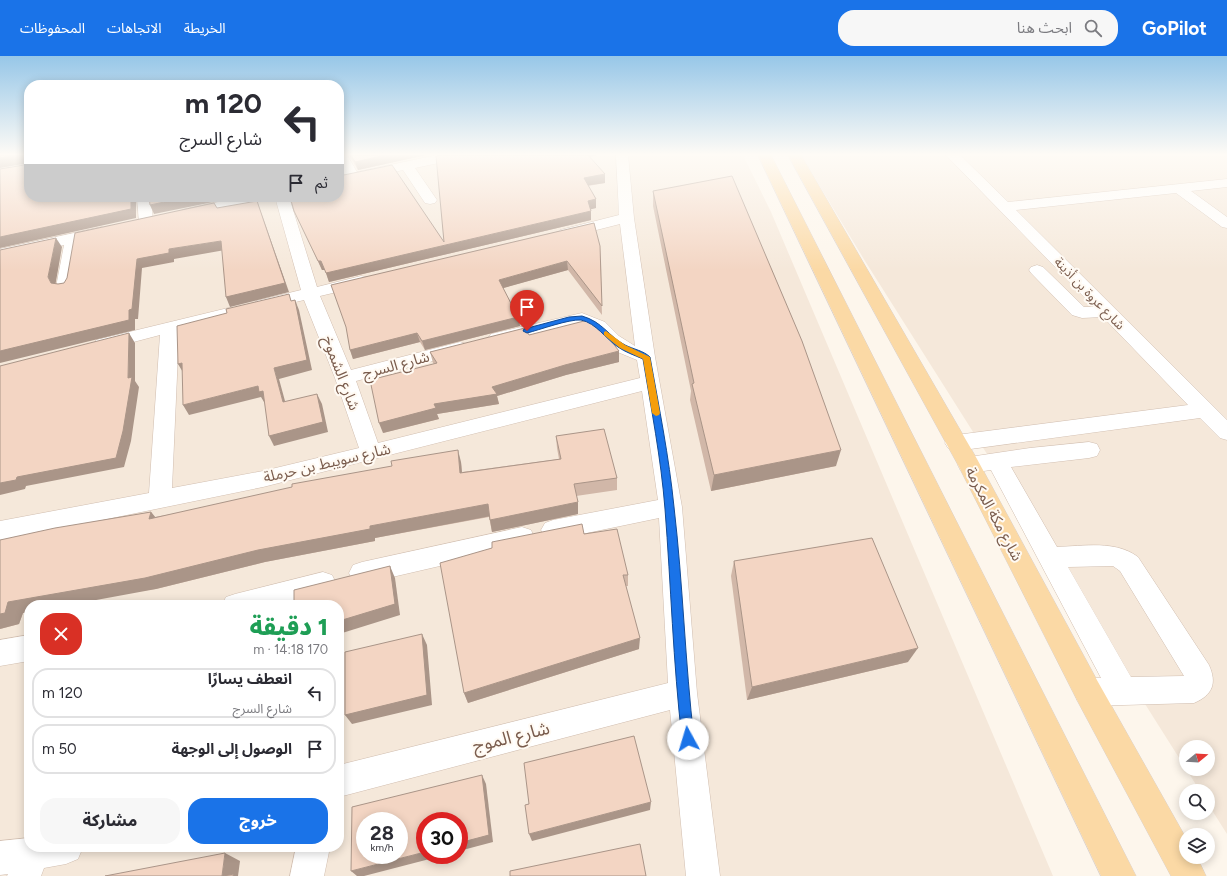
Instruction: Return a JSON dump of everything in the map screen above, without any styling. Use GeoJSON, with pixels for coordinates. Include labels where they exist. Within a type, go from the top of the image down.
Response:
{"type":"FeatureCollection","features":[{"type":"Feature","properties":{"kind":"main road"},"geometry":{"type":"LineString","coordinates":[[783,193],[1029,696],[1119,876]]}},
{"type":"Feature","properties":{"kind":"main road","name":"شارع مكة المكرمة"},"geometry":{"type":"LineString","coordinates":[[816,193],[969,465],[1088,692],[1189,876]]}},
{"type":"Feature","properties":{"kind":"street"},"geometry":{"type":"LineString","coordinates":[[426,193],[430,200]]}},
{"type":"Feature","properties":{"kind":"street"},"geometry":{"type":"LineString","coordinates":[[625,193],[646,357],[659,429],[670,507],[683,693],[704,876]]}},
{"type":"Feature","properties":{"kind":"street","name":"شارع عروة بن أذينة"},"geometry":{"type":"LineString","coordinates":[[992,193],[1227,433]]}},
{"type":"Feature","properties":{"kind":"street"},"geometry":{"type":"LineString","coordinates":[[1006,207],[1130,193]]}},
{"type":"Feature","properties":{"kind":"street"},"geometry":{"type":"LineString","coordinates":[[1185,193],[1227,224]]}},
{"type":"Feature","properties":{"kind":"street"},"geometry":{"type":"LineString","coordinates":[[148,202],[160,219]]}},
{"type":"Feature","properties":{"kind":"street"},"geometry":{"type":"LineString","coordinates":[[0,254],[238,202]]}},
{"type":"Feature","properties":{"kind":"street","name":"شارع الشموخ"},"geometry":{"type":"LineString","coordinates":[[283,202],[310,293],[345,378],[371,453]]}},
{"type":"Feature","properties":{"kind":"street"},"geometry":{"type":"LineString","coordinates":[[549,237],[627,218]]}},
{"type":"Feature","properties":{"kind":"street"},"geometry":{"type":"LineString","coordinates":[[64,287],[73,239]]}},
{"type":"Feature","properties":{"kind":"street"},"geometry":{"type":"LineString","coordinates":[[1037,270],[1078,311],[1082,313],[1107,311]]}},
{"type":"Feature","properties":{"kind":"street"},"geometry":{"type":"LineString","coordinates":[[85,348],[379,277]]}},
{"type":"Feature","properties":{"kind":"street","name":"شارع السرج"},"geometry":{"type":"LineString","coordinates":[[345,378],[569,320],[582,318],[599,326],[622,347],[646,357]]}},
{"type":"Feature","properties":{"kind":"street"},"geometry":{"type":"LineString","coordinates":[[160,500],[170,327]]}},
{"type":"Feature","properties":{"kind":"street","name":"شارع سويبط بن حرملة"},"geometry":{"type":"LineString","coordinates":[[0,532],[263,479],[650,382]]}},
{"type":"Feature","properties":{"kind":"street"},"geometry":{"type":"LineString","coordinates":[[956,443],[1205,410]]}},
{"type":"Feature","properties":{"kind":"street"},"geometry":{"type":"LineString","coordinates":[[969,465],[1089,450]]}},
{"type":"Feature","properties":{"kind":"street"},"geometry":{"type":"LineString","coordinates":[[997,461],[1124,692]]}},
{"type":"Feature","properties":{"kind":"street"},"geometry":{"type":"LineString","coordinates":[[255,600],[464,549],[670,507]]}},
{"type":"Feature","properties":{"kind":"street"},"geometry":{"type":"LineString","coordinates":[[1050,557],[1116,556],[1123,559],[1129,564],[1199,674],[1199,683],[1194,689],[1088,692]]}},
{"type":"Feature","properties":{"kind":"street"},"geometry":{"type":"LineString","coordinates":[[0,653],[24,649]]}},
{"type":"Feature","properties":{"kind":"street","name":"شارع الموج"},"geometry":{"type":"LineString","coordinates":[[344,780],[683,693]]}},
{"type":"Feature","properties":{"kind":"street"},"geometry":{"type":"LineString","coordinates":[[0,858],[28,865],[55,852]]}},
{"type":"Feature","properties":{"kind":"street"},"geometry":{"type":"LineString","coordinates":[[307,876],[312,852]]}},
{"type":"Feature","properties":{"kind":"shaded area"},"geometry":{"type":"Polygon","coordinates":[[[0,193],[24,193],[24,202],[344,202],[344,193],[762,193],[1053,876],[0,876],[0,193]]]}},
{"type":"Feature","properties":{"kind":"shaded area"},"geometry":{"type":"Polygon","coordinates":[[[824,193],[1227,193],[1227,834],[1215,815],[1215,784],[1196,784],[1190,776],[1215,776],[1215,740],[1179,740],[1179,758],[865,261],[824,193]]]}},
{"type":"Feature","properties":{"kind":"building"},"geometry":{"type":"Polygon","coordinates":[[[0,193],[24,193],[24,202],[131,202],[131,209],[0,237],[0,193]]]}},
{"type":"Feature","properties":{"kind":"building"},"geometry":{"type":"Polygon","coordinates":[[[344,193],[411,193],[444,242],[439,193],[593,193],[596,199],[588,201],[591,211],[326,273],[321,261],[318,261],[294,211],[291,202],[344,202],[344,193]]]}},
{"type":"Feature","properties":{"kind":"building"},"geometry":{"type":"Polygon","coordinates":[[[653,193],[739,193],[802,341],[841,450],[714,475],[692,384],[694,383],[653,193]]]}},
{"type":"Feature","properties":{"kind":"building"},"geometry":{"type":"Polygon","coordinates":[[[150,202],[164,202],[150,205],[150,202]]]}},
{"type":"Feature","properties":{"kind":"building"},"geometry":{"type":"Polygon","coordinates":[[[257,202],[285,283],[226,297],[221,241],[169,249],[169,253],[137,259],[132,309],[129,310],[129,320],[0,351],[0,250],[56,238],[48,277],[51,283],[64,283],[67,278],[75,233],[214,203],[217,208],[257,202]]]}},
{"type":"Feature","properties":{"kind":"building"},"geometry":{"type":"Polygon","coordinates":[[[594,223],[600,246],[602,306],[567,261],[499,280],[518,317],[422,341],[417,333],[350,350],[346,327],[331,285],[594,223]]]}},
{"type":"Feature","properties":{"kind":"building"},"geometry":{"type":"Polygon","coordinates":[[[289,294],[291,301],[295,300],[307,360],[274,368],[283,402],[317,394],[323,422],[269,436],[263,391],[259,392],[258,386],[183,405],[182,363],[178,364],[177,326],[227,313],[226,309],[289,294]]]}},
{"type":"Feature","properties":{"kind":"building"},"geometry":{"type":"Polygon","coordinates":[[[588,320],[608,337],[619,351],[565,365],[492,387],[497,394],[434,404],[436,408],[379,423],[370,380],[437,363],[430,352],[525,328],[529,335],[588,320]]]}},
{"type":"Feature","properties":{"kind":"building"},"geometry":{"type":"Polygon","coordinates":[[[129,333],[128,378],[132,377],[123,431],[116,458],[17,477],[16,480],[0,483],[0,366],[129,333]]]}},
{"type":"Feature","properties":{"kind":"building"},"geometry":{"type":"Polygon","coordinates":[[[604,429],[617,478],[574,484],[578,502],[490,520],[488,504],[370,526],[370,529],[258,550],[145,578],[8,602],[5,613],[0,614],[0,540],[55,528],[151,512],[149,519],[292,487],[292,484],[392,466],[391,461],[458,450],[460,473],[561,459],[556,436],[604,429]]]}},
{"type":"Feature","properties":{"kind":"building"},"geometry":{"type":"Polygon","coordinates":[[[582,524],[584,534],[617,529],[628,575],[623,575],[640,638],[464,693],[440,563],[492,548],[492,542],[582,524]]]}},
{"type":"Feature","properties":{"kind":"building"},"geometry":{"type":"Polygon","coordinates":[[[872,538],[918,648],[752,687],[734,561],[872,538]]]}},
{"type":"Feature","properties":{"kind":"building"},"geometry":{"type":"Polygon","coordinates":[[[390,566],[395,604],[344,619],[344,600],[294,600],[294,590],[390,566]]]}},
{"type":"Feature","properties":{"kind":"building"},"geometry":{"type":"Polygon","coordinates":[[[422,634],[427,695],[345,715],[345,652],[422,634]]]}},
{"type":"Feature","properties":{"kind":"building"},"geometry":{"type":"Polygon","coordinates":[[[634,736],[651,802],[529,834],[525,805],[529,804],[524,763],[634,736]]]}},
{"type":"Feature","properties":{"kind":"building"},"geometry":{"type":"Polygon","coordinates":[[[482,775],[489,835],[468,841],[468,812],[416,812],[416,854],[408,856],[408,812],[356,812],[356,864],[378,864],[351,871],[352,807],[482,775]]]}},
{"type":"Feature","properties":{"kind":"building"},"geometry":{"type":"Polygon","coordinates":[[[640,844],[646,876],[510,876],[510,871],[640,844]]]}},
{"type":"Feature","properties":{"kind":"building"},"geometry":{"type":"Polygon","coordinates":[[[225,853],[222,876],[105,876],[225,853]]]}},
{"type":"Feature","properties":{"kind":"slow traffic"},"geometry":{"type":"LineString","coordinates":[[606,334],[622,347],[646,357],[656,413]]}},
{"type":"Feature","properties":{"kind":"route"},"geometry":{"type":"LineString","coordinates":[[527,331],[582,318],[599,326],[622,347],[646,357],[659,429],[670,507],[683,693],[688,739]]}}]}
